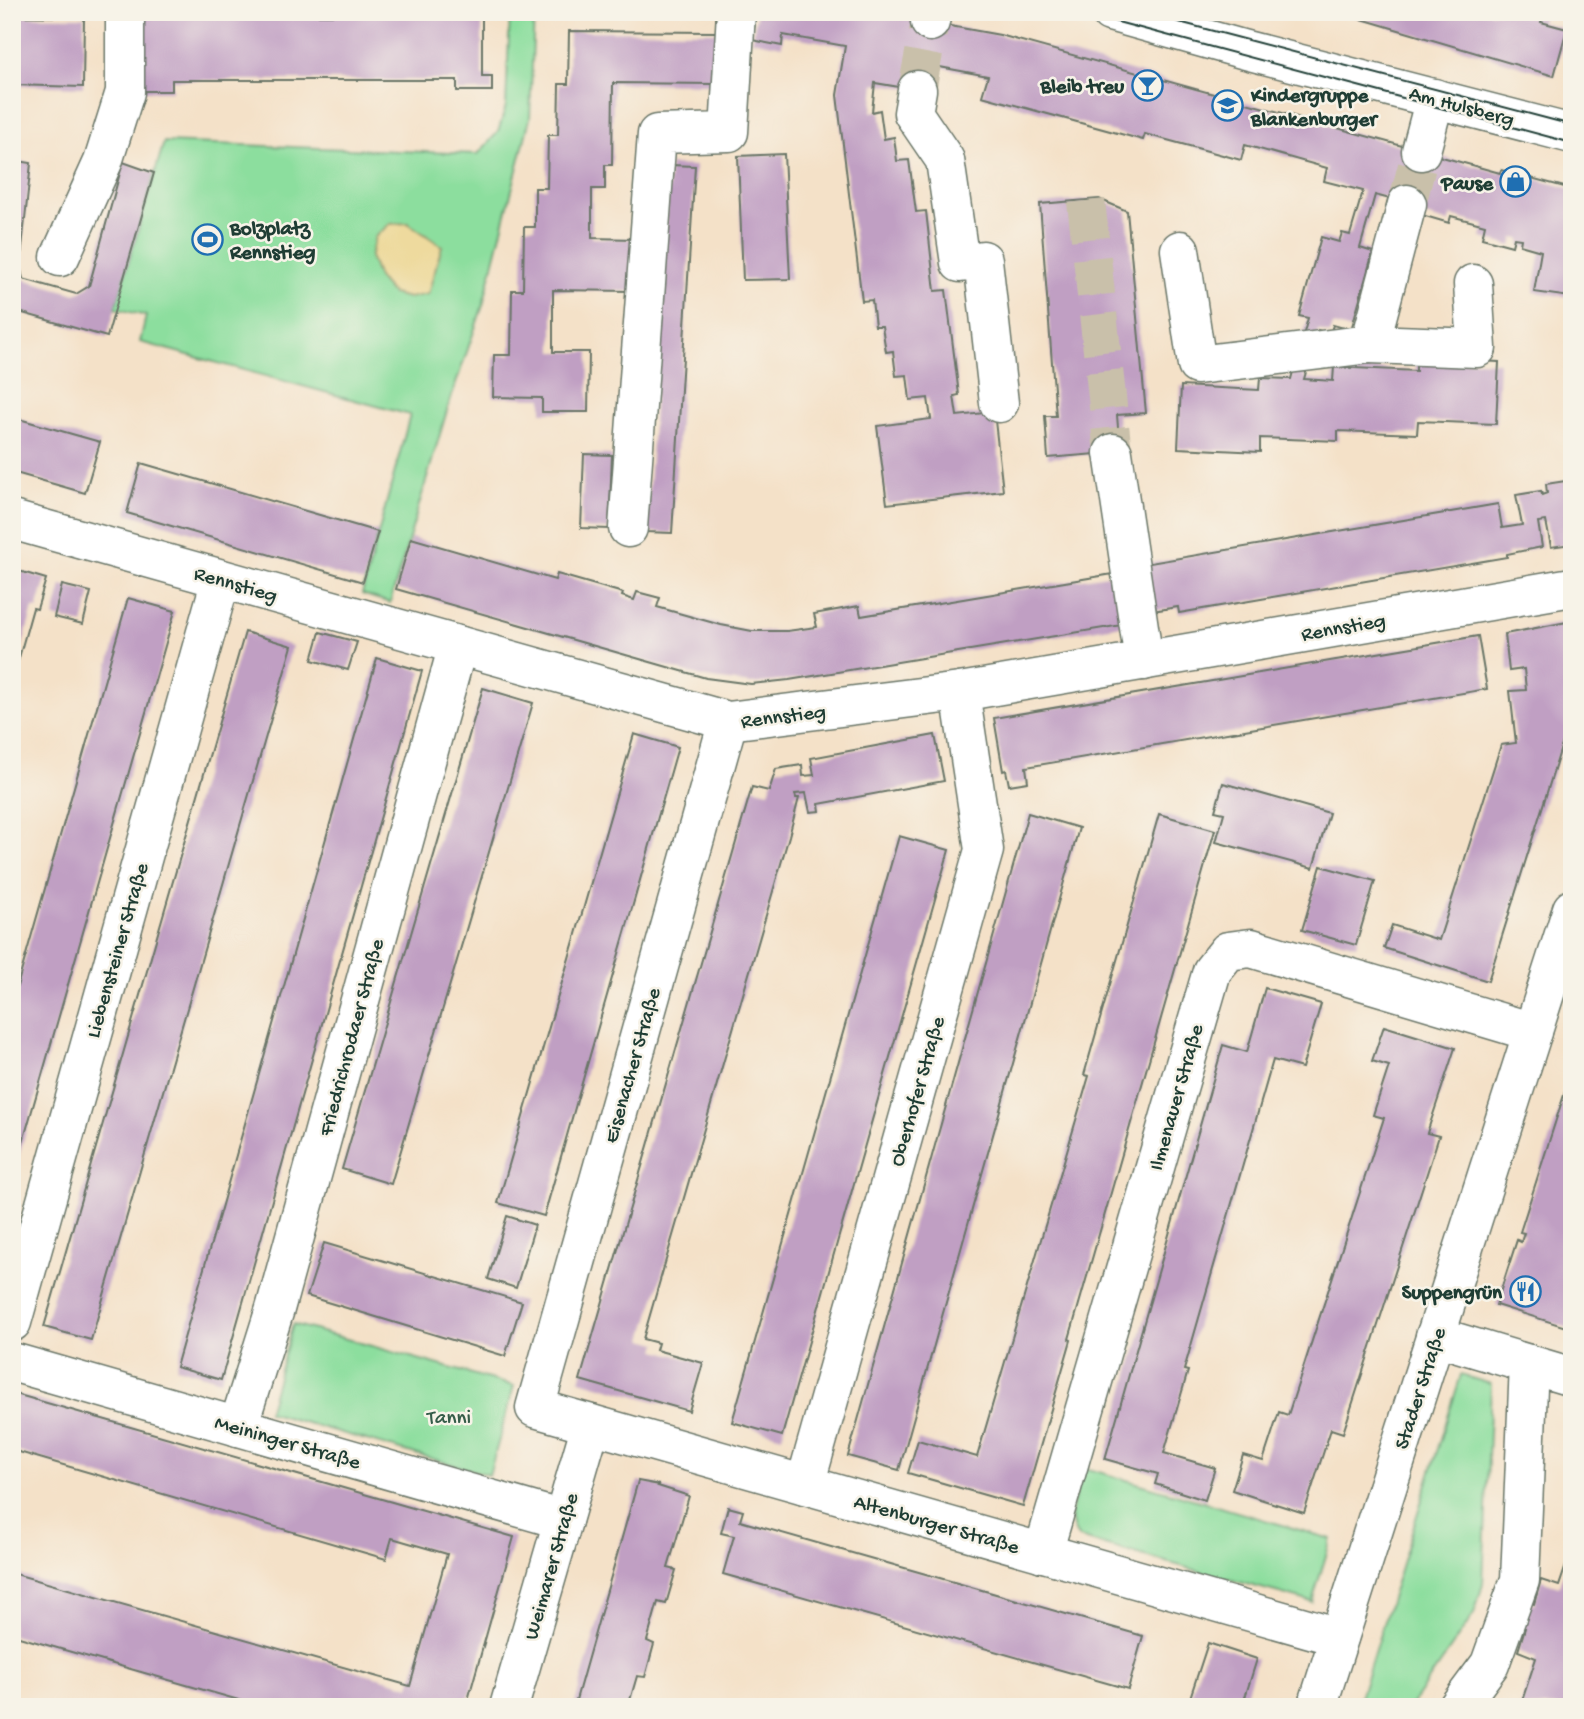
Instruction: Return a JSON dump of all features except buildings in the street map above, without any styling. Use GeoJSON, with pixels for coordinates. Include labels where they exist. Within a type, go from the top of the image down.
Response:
{"type":"FeatureCollection","features":[{"type":"Feature","properties":{"kind":"street"},"geometry":{"type":"LineString","coordinates":[[60,257],[103,162],[125,92],[125,12]]}},
{"type":"Feature","properties":{"kind":"street"},"geometry":{"type":"LineString","coordinates":[[628,528],[657,134],[729,132],[736,12]]}},
{"type":"Feature","properties":{"kind":"street","name":"Am Hulsberg"},"geometry":{"type":"LineString","coordinates":[[1126,14],[1435,98],[1570,129]]}},
{"type":"Feature","properties":{"kind":"street"},"geometry":{"type":"LineString","coordinates":[[917,90],[914,113],[946,160],[960,262],[983,260],[999,403]]}},
{"type":"Feature","properties":{"kind":"street"},"geometry":{"type":"LineString","coordinates":[[1421,151],[1435,98]]}},
{"type":"Feature","properties":{"kind":"street"},"geometry":{"type":"LineString","coordinates":[[1370,344],[1407,204]]}},
{"type":"Feature","properties":{"kind":"street"},"geometry":{"type":"LineString","coordinates":[[1180,250],[1197,365],[1370,344],[1477,348],[1473,284]]}},
{"type":"Feature","properties":{"kind":"street"},"geometry":{"type":"LineString","coordinates":[[1113,453],[1144,661]]}},
{"type":"Feature","properties":{"kind":"street","name":"Rennstieg"},"geometry":{"type":"LineString","coordinates":[[12,520],[728,721],[960,692],[1572,587]]}},
{"type":"Feature","properties":{"kind":"street","name":"Liebensteiner Straße"},"geometry":{"type":"LineString","coordinates":[[12,1321],[220,579]]}},
{"type":"Feature","properties":{"kind":"street","name":"Friedrichrodaer Straße"},"geometry":{"type":"LineString","coordinates":[[238,1427],[275,1309],[458,645]]}},
{"type":"Feature","properties":{"kind":"street","name":"Oberhofer Straße"},"geometry":{"type":"LineString","coordinates":[[805,1485],[984,850],[960,692]]}},
{"type":"Feature","properties":{"kind":"street","name":"Eisenacher Straße"},"geometry":{"type":"LineString","coordinates":[[535,1408],[728,721]]}},
{"type":"Feature","properties":{"kind":"street","name":"Stader Straße"},"geometry":{"type":"LineString","coordinates":[[1317,1707],[1572,909]]}},
{"type":"Feature","properties":{"kind":"street","name":"Ilmenauer Straße"},"geometry":{"type":"LineString","coordinates":[[1043,1553],[1212,971],[1228,951],[1251,948],[1533,1032]]}},
{"type":"Feature","properties":{"kind":"street"},"geometry":{"type":"LineString","coordinates":[[1435,1336],[1572,1377]]}},
{"type":"Feature","properties":{"kind":"street","name":"Meininger Straße"},"geometry":{"type":"LineString","coordinates":[[12,1362],[563,1520]]}},
{"type":"Feature","properties":{"kind":"street"},"geometry":{"type":"LineString","coordinates":[[1458,1707],[1490,1664],[1520,1580],[1529,1364]]}},
{"type":"Feature","properties":{"kind":"street","name":"Altenburger Straße"},"geometry":{"type":"LineString","coordinates":[[535,1408],[1339,1637]]}},
{"type":"Feature","properties":{"kind":"street","name":"Weimarer Straße"},"geometry":{"type":"LineString","coordinates":[[509,1707],[591,1424]]}},
{"type":"Feature","properties":{"kind":"green space"},"geometry":{"type":"Polygon","coordinates":[[[510,12],[534,12],[530,118],[483,305],[448,407],[390,603],[362,594],[410,415],[140,342],[146,316],[115,308],[164,142],[478,154],[498,132],[506,106],[510,12]]]}},
{"type":"Feature","properties":{"kind":"green space","name":"Tanni"},"geometry":{"type":"Polygon","coordinates":[[[293,1324],[514,1386],[489,1475],[268,1412],[293,1324]]]}},
{"type":"Feature","properties":{"kind":"green space"},"geometry":{"type":"Polygon","coordinates":[[[1461,1375],[1491,1384],[1483,1584],[1474,1614],[1410,1707],[1357,1707],[1461,1375]]]}},
{"type":"Feature","properties":{"kind":"green space"},"geometry":{"type":"Polygon","coordinates":[[[1085,1468],[1331,1539],[1312,1602],[1079,1538],[1074,1530],[1072,1513],[1085,1468]]]}},
{"type":"Feature","properties":{"kind":"sand"},"geometry":{"type":"Polygon","coordinates":[[[408,223],[442,246],[428,294],[409,298],[392,294],[378,278],[370,257],[375,237],[390,224],[408,223]]]}},
{"type":"Feature","properties":{"kind":"tunnel"},"geometry":{"type":"LineString","coordinates":[[917,90],[930,22]]}},
{"type":"Feature","properties":{"kind":"tunnel"},"geometry":{"type":"LineString","coordinates":[[1407,204],[1421,151]]}},
{"type":"Feature","properties":{"kind":"tunnel"},"geometry":{"type":"LineString","coordinates":[[1086,201],[1113,453]]}},
{"type":"Feature","properties":{"kind":"tram line"},"geometry":{"type":"LineString","coordinates":[[1080,12],[1572,143]]}},
{"type":"Feature","properties":{"kind":"tram line"},"geometry":{"type":"LineString","coordinates":[[1141,12],[1572,125]]}},
{"type":"Feature","properties":{"kind":"place","name":"Bleib treu"},"geometry":{"type":"Point","coordinates":[1147,85]}},
{"type":"Feature","properties":{"kind":"place","name":"Kindergruppe Blankenburger"},"geometry":{"type":"Point","coordinates":[1228,106]}},
{"type":"Feature","properties":{"kind":"place","name":"Pause"},"geometry":{"type":"Point","coordinates":[1516,182]}},
{"type":"Feature","properties":{"kind":"place","name":"Bolzplatz Rennstieg"},"geometry":{"type":"Point","coordinates":[207,239]}},
{"type":"Feature","properties":{"kind":"place","name":"Suppengrün"},"geometry":{"type":"Point","coordinates":[1525,1291]}}]}
